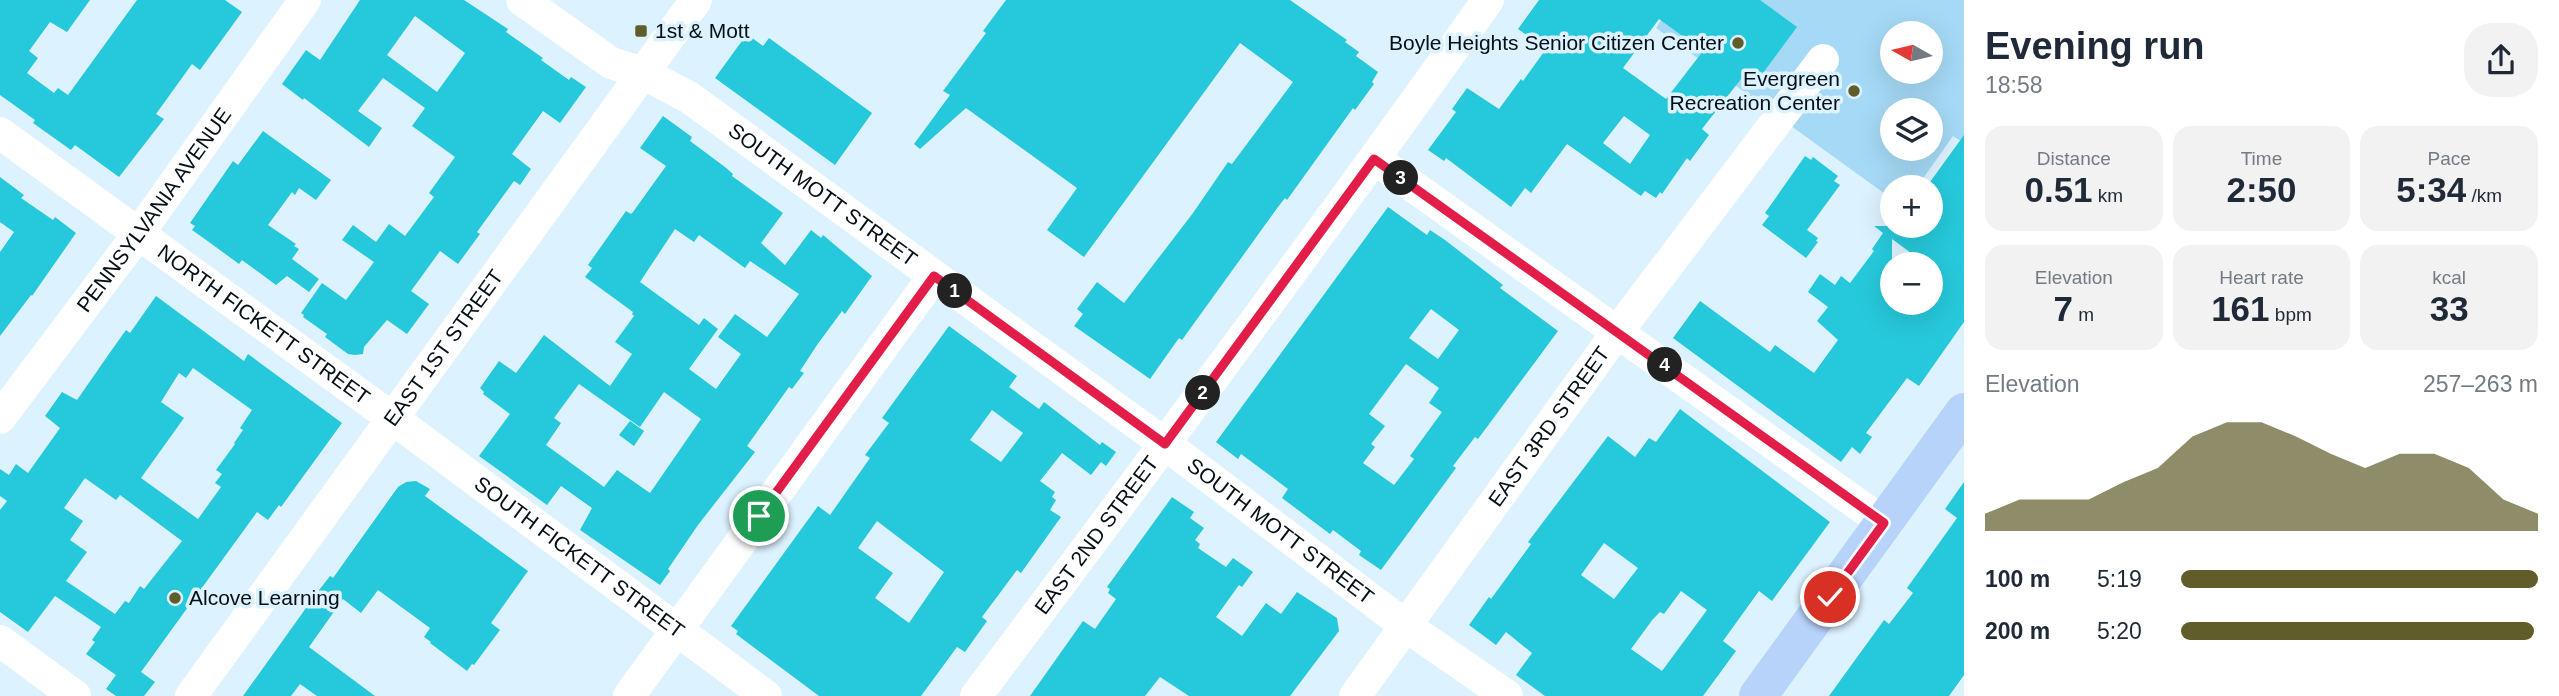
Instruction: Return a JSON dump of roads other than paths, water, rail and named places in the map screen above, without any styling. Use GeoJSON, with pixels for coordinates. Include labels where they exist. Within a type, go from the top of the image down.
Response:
{"type":"FeatureCollection","features":[{"type":"Feature","properties":{"kind":"main road"},"geometry":{"type":"LineString","coordinates":[[1758,696],[1964,412]]}},
{"type":"Feature","properties":{"kind":"street","name":"PENNSYLVANIA AVENUE"},"geometry":{"type":"LineString","coordinates":[[0,418],[139,233],[305,0]]}},
{"type":"Feature","properties":{"kind":"street","name":"SOUTH MOTT STREET"},"geometry":{"type":"LineString","coordinates":[[522,0],[611,63],[643,73],[690,98],[1165,444],[1406,626],[1507,696]]}},
{"type":"Feature","properties":{"kind":"street","name":"EAST 1ST STREET"},"geometry":{"type":"LineString","coordinates":[[191,696],[696,0]]}},
{"type":"Feature","properties":{"kind":"street","name":"EAST 2ND STREET"},"geometry":{"type":"LineString","coordinates":[[976,696],[1165,444],[1488,0]]}},
{"type":"Feature","properties":{"kind":"street","name":"EAST 3RD STREET"},"geometry":{"type":"LineString","coordinates":[[1355,696],[1618,331],[1823,60]]}},
{"type":"Feature","properties":{"kind":"street","name":"NORTH FICKETT STREET"},"geometry":{"type":"LineString","coordinates":[[0,133],[392,418]]}},
{"type":"Feature","properties":{"kind":"street"},"geometry":{"type":"LineString","coordinates":[[1374,159],[1884,523]]}},
{"type":"Feature","properties":{"kind":"street"},"geometry":{"type":"LineString","coordinates":[[629,696],[934,276]]}},
{"type":"Feature","properties":{"kind":"street","name":"SOUTH FICKETT STREET"},"geometry":{"type":"LineString","coordinates":[[392,418],[766,696]]}},
{"type":"Feature","properties":{"kind":"street"},"geometry":{"type":"LineString","coordinates":[[0,641],[75,696]]}},
{"type":"Feature","properties":{"kind":"place","name":"1st & Mott"},"geometry":{"type":"Point","coordinates":[641,31]}},
{"type":"Feature","properties":{"kind":"place","name":"Boyle Heights Senior Citizen Center"},"geometry":{"type":"Point","coordinates":[1738,43]}},
{"type":"Feature","properties":{"kind":"place","name":"Evergreen Recreation Center"},"geometry":{"type":"Point","coordinates":[1854,91]}},
{"type":"Feature","properties":{"kind":"place","name":"Alcove Learning"},"geometry":{"type":"Point","coordinates":[175,598]}}]}
